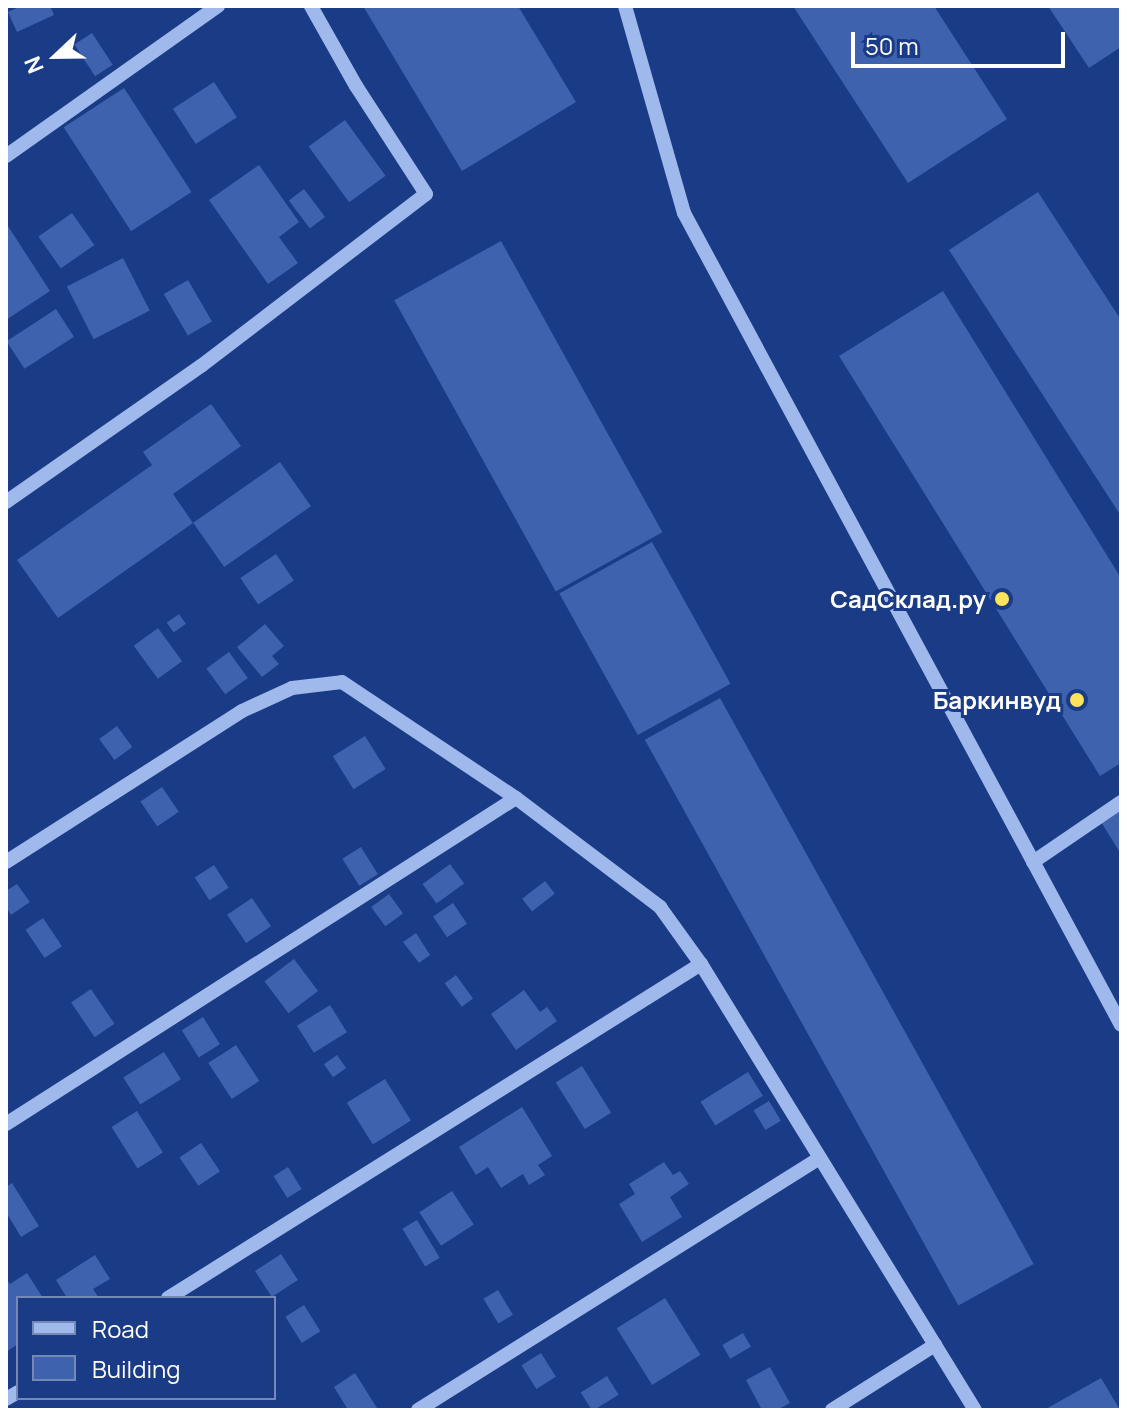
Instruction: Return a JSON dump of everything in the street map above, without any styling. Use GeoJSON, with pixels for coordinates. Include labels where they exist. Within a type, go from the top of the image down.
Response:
{"type":"FeatureCollection","features":[{"type":"Feature","properties":{"kind":"lane"},"geometry":{"type":"LineString","coordinates":[[6,156],[218,6]]}},
{"type":"Feature","properties":{"kind":"lane"},"geometry":{"type":"LineString","coordinates":[[6,502],[201,366],[426,194],[356,86],[311,6]]}},
{"type":"Feature","properties":{"kind":"lane"},"geometry":{"type":"LineString","coordinates":[[625,6],[684,213],[1121,1025]]}},
{"type":"Feature","properties":{"kind":"lane"},"geometry":{"type":"LineString","coordinates":[[6,862],[242,711],[292,688],[342,682],[516,798],[660,907],[701,964],[975,1410]]}},
{"type":"Feature","properties":{"kind":"lane"},"geometry":{"type":"LineString","coordinates":[[6,1124],[516,798]]}},
{"type":"Feature","properties":{"kind":"lane"},"geometry":{"type":"LineString","coordinates":[[1033,862],[1121,802]]}},
{"type":"Feature","properties":{"kind":"lane"},"geometry":{"type":"LineString","coordinates":[[171,1296],[701,964]]}},
{"type":"Feature","properties":{"kind":"lane"},"geometry":{"type":"LineString","coordinates":[[418,1410],[820,1158]]}},
{"type":"Feature","properties":{"kind":"lane"},"geometry":{"type":"LineString","coordinates":[[832,1410],[935,1345]]}},
{"type":"Feature","properties":{"kind":"building"},"geometry":{"type":"Polygon","coordinates":[[[21,6],[50,6],[54,15],[17,32],[8,12],[21,6]]]}},
{"type":"Feature","properties":{"kind":"building"},"geometry":{"type":"Polygon","coordinates":[[[363,6],[518,6],[576,102],[462,171],[363,6]]]}},
{"type":"Feature","properties":{"kind":"building"},"geometry":{"type":"Polygon","coordinates":[[[793,6],[934,6],[1007,119],[908,183],[793,6]]]}},
{"type":"Feature","properties":{"kind":"building"},"geometry":{"type":"Polygon","coordinates":[[[1048,6],[1121,6],[1121,47],[1089,68],[1048,6]]]}},
{"type":"Feature","properties":{"kind":"building"},"geometry":{"type":"Polygon","coordinates":[[[92,33],[113,65],[95,76],[74,44],[92,33]]]}},
{"type":"Feature","properties":{"kind":"building"},"geometry":{"type":"Polygon","coordinates":[[[214,82],[237,117],[196,144],[173,109],[214,82]]]}},
{"type":"Feature","properties":{"kind":"building"},"geometry":{"type":"Polygon","coordinates":[[[124,88],[192,192],[131,231],[64,127],[124,88]]]}},
{"type":"Feature","properties":{"kind":"building"},"geometry":{"type":"Polygon","coordinates":[[[345,120],[386,176],[349,202],[309,146],[345,120]]]}},
{"type":"Feature","properties":{"kind":"building"},"geometry":{"type":"Polygon","coordinates":[[[259,165],[299,222],[279,237],[298,263],[268,284],[209,200],[259,165]]]}},
{"type":"Feature","properties":{"kind":"building"},"geometry":{"type":"Polygon","coordinates":[[[304,189],[325,217],[310,228],[289,200],[304,189]]]}},
{"type":"Feature","properties":{"kind":"building"},"geometry":{"type":"Polygon","coordinates":[[[1038,192],[1121,320],[1121,516],[949,250],[1038,192]]]}},
{"type":"Feature","properties":{"kind":"building"},"geometry":{"type":"Polygon","coordinates":[[[72,213],[94,245],[61,268],[38,237],[72,213]]]}},
{"type":"Feature","properties":{"kind":"building"},"geometry":{"type":"Polygon","coordinates":[[[6,223],[50,291],[6,320],[6,223]]]}},
{"type":"Feature","properties":{"kind":"building"},"geometry":{"type":"Polygon","coordinates":[[[501,241],[662,532],[556,591],[394,300],[501,241]]]}},
{"type":"Feature","properties":{"kind":"building"},"geometry":{"type":"Polygon","coordinates":[[[123,258],[150,311],[94,339],[67,287],[123,258]]]}},
{"type":"Feature","properties":{"kind":"building"},"geometry":{"type":"Polygon","coordinates":[[[188,280],[212,322],[188,336],[164,294],[188,280]]]}},
{"type":"Feature","properties":{"kind":"building"},"geometry":{"type":"Polygon","coordinates":[[[943,291],[1121,578],[1121,763],[1100,776],[839,356],[943,291]]]}},
{"type":"Feature","properties":{"kind":"building"},"geometry":{"type":"Polygon","coordinates":[[[56,309],[74,337],[24,369],[7,341],[56,309]]]}},
{"type":"Feature","properties":{"kind":"building"},"geometry":{"type":"Polygon","coordinates":[[[211,404],[241,446],[173,494],[193,523],[58,618],[17,560],[152,465],[143,452],[211,404]]]}},
{"type":"Feature","properties":{"kind":"building"},"geometry":{"type":"Polygon","coordinates":[[[280,462],[311,506],[224,567],[193,523],[280,462]]]}},
{"type":"Feature","properties":{"kind":"building"},"geometry":{"type":"Polygon","coordinates":[[[652,542],[731,684],[638,735],[559,593],[652,542]]]}},
{"type":"Feature","properties":{"kind":"building"},"geometry":{"type":"Polygon","coordinates":[[[276,554],[294,581],[258,605],[240,578],[276,554]]]}},
{"type":"Feature","properties":{"kind":"building"},"geometry":{"type":"Polygon","coordinates":[[[179,614],[186,624],[174,632],[167,623],[179,614]]]}},
{"type":"Feature","properties":{"kind":"building"},"geometry":{"type":"Polygon","coordinates":[[[265,624],[284,646],[272,656],[279,664],[262,677],[237,647],[265,624]]]}},
{"type":"Feature","properties":{"kind":"building"},"geometry":{"type":"Polygon","coordinates":[[[158,628],[182,661],[158,679],[134,646],[158,628]]]}},
{"type":"Feature","properties":{"kind":"building"},"geometry":{"type":"Polygon","coordinates":[[[229,652],[248,678],[225,694],[206,668],[229,652]]]}},
{"type":"Feature","properties":{"kind":"building"},"geometry":{"type":"Polygon","coordinates":[[[720,698],[1034,1264],[958,1306],[645,740],[720,698]]]}},
{"type":"Feature","properties":{"kind":"building"},"geometry":{"type":"Polygon","coordinates":[[[117,726],[132,747],[114,760],[99,739],[117,726]]]}},
{"type":"Feature","properties":{"kind":"building"},"geometry":{"type":"Polygon","coordinates":[[[365,736],[386,769],[353,789],[333,756],[365,736]]]}},
{"type":"Feature","properties":{"kind":"building"},"geometry":{"type":"Polygon","coordinates":[[[162,787],[179,812],[157,826],[140,802],[162,787]]]}},
{"type":"Feature","properties":{"kind":"building"},"geometry":{"type":"Polygon","coordinates":[[[1121,809],[1121,854],[1101,822],[1121,809]]]}},
{"type":"Feature","properties":{"kind":"building"},"geometry":{"type":"Polygon","coordinates":[[[361,847],[378,874],[359,886],[342,859],[361,847]]]}},
{"type":"Feature","properties":{"kind":"building"},"geometry":{"type":"Polygon","coordinates":[[[450,864],[464,883],[437,903],[422,884],[450,864]]]}},
{"type":"Feature","properties":{"kind":"building"},"geometry":{"type":"Polygon","coordinates":[[[214,865],[229,888],[209,900],[195,878],[214,865]]]}},
{"type":"Feature","properties":{"kind":"building"},"geometry":{"type":"Polygon","coordinates":[[[545,881],[555,894],[532,911],[522,899],[545,881]]]}},
{"type":"Feature","properties":{"kind":"building"},"geometry":{"type":"Polygon","coordinates":[[[17,884],[30,902],[11,915],[6,907],[6,891],[17,884]]]}},
{"type":"Feature","properties":{"kind":"building"},"geometry":{"type":"Polygon","coordinates":[[[389,894],[403,913],[385,926],[371,907],[389,894]]]}},
{"type":"Feature","properties":{"kind":"building"},"geometry":{"type":"Polygon","coordinates":[[[252,898],[271,926],[246,943],[227,915],[252,898]]]}},
{"type":"Feature","properties":{"kind":"building"},"geometry":{"type":"Polygon","coordinates":[[[453,903],[467,924],[447,937],[433,916],[453,903]]]}},
{"type":"Feature","properties":{"kind":"building"},"geometry":{"type":"Polygon","coordinates":[[[43,918],[62,946],[45,958],[26,930],[43,918]]]}},
{"type":"Feature","properties":{"kind":"building"},"geometry":{"type":"Polygon","coordinates":[[[416,933],[430,955],[419,963],[403,942],[416,933]]]}},
{"type":"Feature","properties":{"kind":"building"},"geometry":{"type":"Polygon","coordinates":[[[294,959],[318,991],[289,1013],[264,981],[294,959]]]}},
{"type":"Feature","properties":{"kind":"building"},"geometry":{"type":"Polygon","coordinates":[[[456,975],[473,998],[462,1007],[445,983],[456,975]]]}},
{"type":"Feature","properties":{"kind":"building"},"geometry":{"type":"Polygon","coordinates":[[[91,989],[114,1024],[95,1037],[71,1002],[91,989]]]}},
{"type":"Feature","properties":{"kind":"building"},"geometry":{"type":"Polygon","coordinates":[[[524,990],[540,1012],[547,1007],[557,1021],[516,1050],[491,1014],[524,990]]]}},
{"type":"Feature","properties":{"kind":"building"},"geometry":{"type":"Polygon","coordinates":[[[330,1005],[347,1032],[314,1053],[297,1026],[330,1005]]]}},
{"type":"Feature","properties":{"kind":"building"},"geometry":{"type":"Polygon","coordinates":[[[203,1017],[220,1044],[199,1057],[182,1030],[203,1017]]]}},
{"type":"Feature","properties":{"kind":"building"},"geometry":{"type":"Polygon","coordinates":[[[236,1045],[259,1081],[232,1099],[208,1063],[236,1045]]]}},
{"type":"Feature","properties":{"kind":"building"},"geometry":{"type":"Polygon","coordinates":[[[164,1052],[181,1079],[140,1105],[123,1077],[164,1052]]]}},
{"type":"Feature","properties":{"kind":"building"},"geometry":{"type":"Polygon","coordinates":[[[337,1055],[346,1068],[333,1077],[324,1064],[337,1055]]]}},
{"type":"Feature","properties":{"kind":"building"},"geometry":{"type":"Polygon","coordinates":[[[582,1066],[611,1113],[585,1129],[556,1082],[582,1066]]]}},
{"type":"Feature","properties":{"kind":"building"},"geometry":{"type":"Polygon","coordinates":[[[748,1072],[763,1096],[715,1125],[701,1102],[748,1072]]]}},
{"type":"Feature","properties":{"kind":"building"},"geometry":{"type":"Polygon","coordinates":[[[385,1079],[411,1121],[373,1144],[347,1103],[385,1079]]]}},
{"type":"Feature","properties":{"kind":"building"},"geometry":{"type":"Polygon","coordinates":[[[769,1101],[781,1121],[765,1130],[754,1110],[769,1101]]]}},
{"type":"Feature","properties":{"kind":"building"},"geometry":{"type":"Polygon","coordinates":[[[522,1107],[552,1156],[538,1165],[545,1175],[529,1185],[523,1174],[501,1188],[488,1167],[476,1175],[459,1147],[522,1107]]]}},
{"type":"Feature","properties":{"kind":"building"},"geometry":{"type":"Polygon","coordinates":[[[137,1111],[163,1153],[138,1168],[112,1127],[137,1111]]]}},
{"type":"Feature","properties":{"kind":"building"},"geometry":{"type":"Polygon","coordinates":[[[201,1143],[220,1171],[198,1186],[179,1158],[201,1143]]]}},
{"type":"Feature","properties":{"kind":"building"},"geometry":{"type":"Polygon","coordinates":[[[664,1162],[673,1175],[680,1171],[689,1184],[670,1197],[682,1217],[642,1242],[619,1204],[635,1194],[629,1184],[664,1162]]]}},
{"type":"Feature","properties":{"kind":"building"},"geometry":{"type":"Polygon","coordinates":[[[288,1167],[302,1189],[287,1198],[274,1176],[288,1167]]]}},
{"type":"Feature","properties":{"kind":"building"},"geometry":{"type":"Polygon","coordinates":[[[12,1183],[39,1226],[21,1237],[6,1212],[6,1187],[12,1183]]]}},
{"type":"Feature","properties":{"kind":"building"},"geometry":{"type":"Polygon","coordinates":[[[452,1191],[474,1225],[441,1246],[419,1212],[452,1191]]]}},
{"type":"Feature","properties":{"kind":"building"},"geometry":{"type":"Polygon","coordinates":[[[417,1220],[440,1258],[425,1266],[402,1229],[417,1220]]]}},
{"type":"Feature","properties":{"kind":"building"},"geometry":{"type":"Polygon","coordinates":[[[281,1254],[298,1280],[271,1296],[255,1271],[281,1254]]]}},
{"type":"Feature","properties":{"kind":"building"},"geometry":{"type":"Polygon","coordinates":[[[95,1255],[110,1279],[93,1289],[98,1296],[66,1296],[56,1280],[95,1255]]]}},
{"type":"Feature","properties":{"kind":"building"},"geometry":{"type":"Polygon","coordinates":[[[27,1273],[42,1296],[16,1296],[16,1345],[6,1352],[6,1279],[10,1284],[27,1273]]]}},
{"type":"Feature","properties":{"kind":"building"},"geometry":{"type":"Polygon","coordinates":[[[498,1290],[513,1315],[498,1324],[483,1299],[498,1290]]]}},
{"type":"Feature","properties":{"kind":"building"},"geometry":{"type":"Polygon","coordinates":[[[665,1298],[701,1355],[652,1385],[617,1328],[665,1298]]]}},
{"type":"Feature","properties":{"kind":"building"},"geometry":{"type":"Polygon","coordinates":[[[304,1305],[320,1331],[302,1343],[285,1317],[304,1305]]]}},
{"type":"Feature","properties":{"kind":"building"},"geometry":{"type":"Polygon","coordinates":[[[743,1333],[751,1347],[730,1359],[722,1345],[743,1333]]]}},
{"type":"Feature","properties":{"kind":"building"},"geometry":{"type":"Polygon","coordinates":[[[541,1353],[556,1377],[536,1389],[521,1365],[541,1353]]]}},
{"type":"Feature","properties":{"kind":"building"},"geometry":{"type":"Polygon","coordinates":[[[770,1367],[790,1403],[777,1410],[762,1410],[746,1380],[770,1367]]]}},
{"type":"Feature","properties":{"kind":"building"},"geometry":{"type":"Polygon","coordinates":[[[355,1373],[377,1408],[374,1410],[348,1410],[334,1387],[355,1373]]]}},
{"type":"Feature","properties":{"kind":"building"},"geometry":{"type":"Polygon","coordinates":[[[607,1376],[619,1395],[592,1410],[581,1392],[607,1376]]]}},
{"type":"Feature","properties":{"kind":"building"},"geometry":{"type":"Polygon","coordinates":[[[1101,1378],[1120,1410],[1044,1410],[1101,1378]]]}},
{"type":"Feature","properties":{"kind":"place","name":"СадСклад.ру"},"geometry":{"type":"Point","coordinates":[1002,599]}},
{"type":"Feature","properties":{"kind":"place","name":"Баркинвуд"},"geometry":{"type":"Point","coordinates":[1077,700]}}]}
